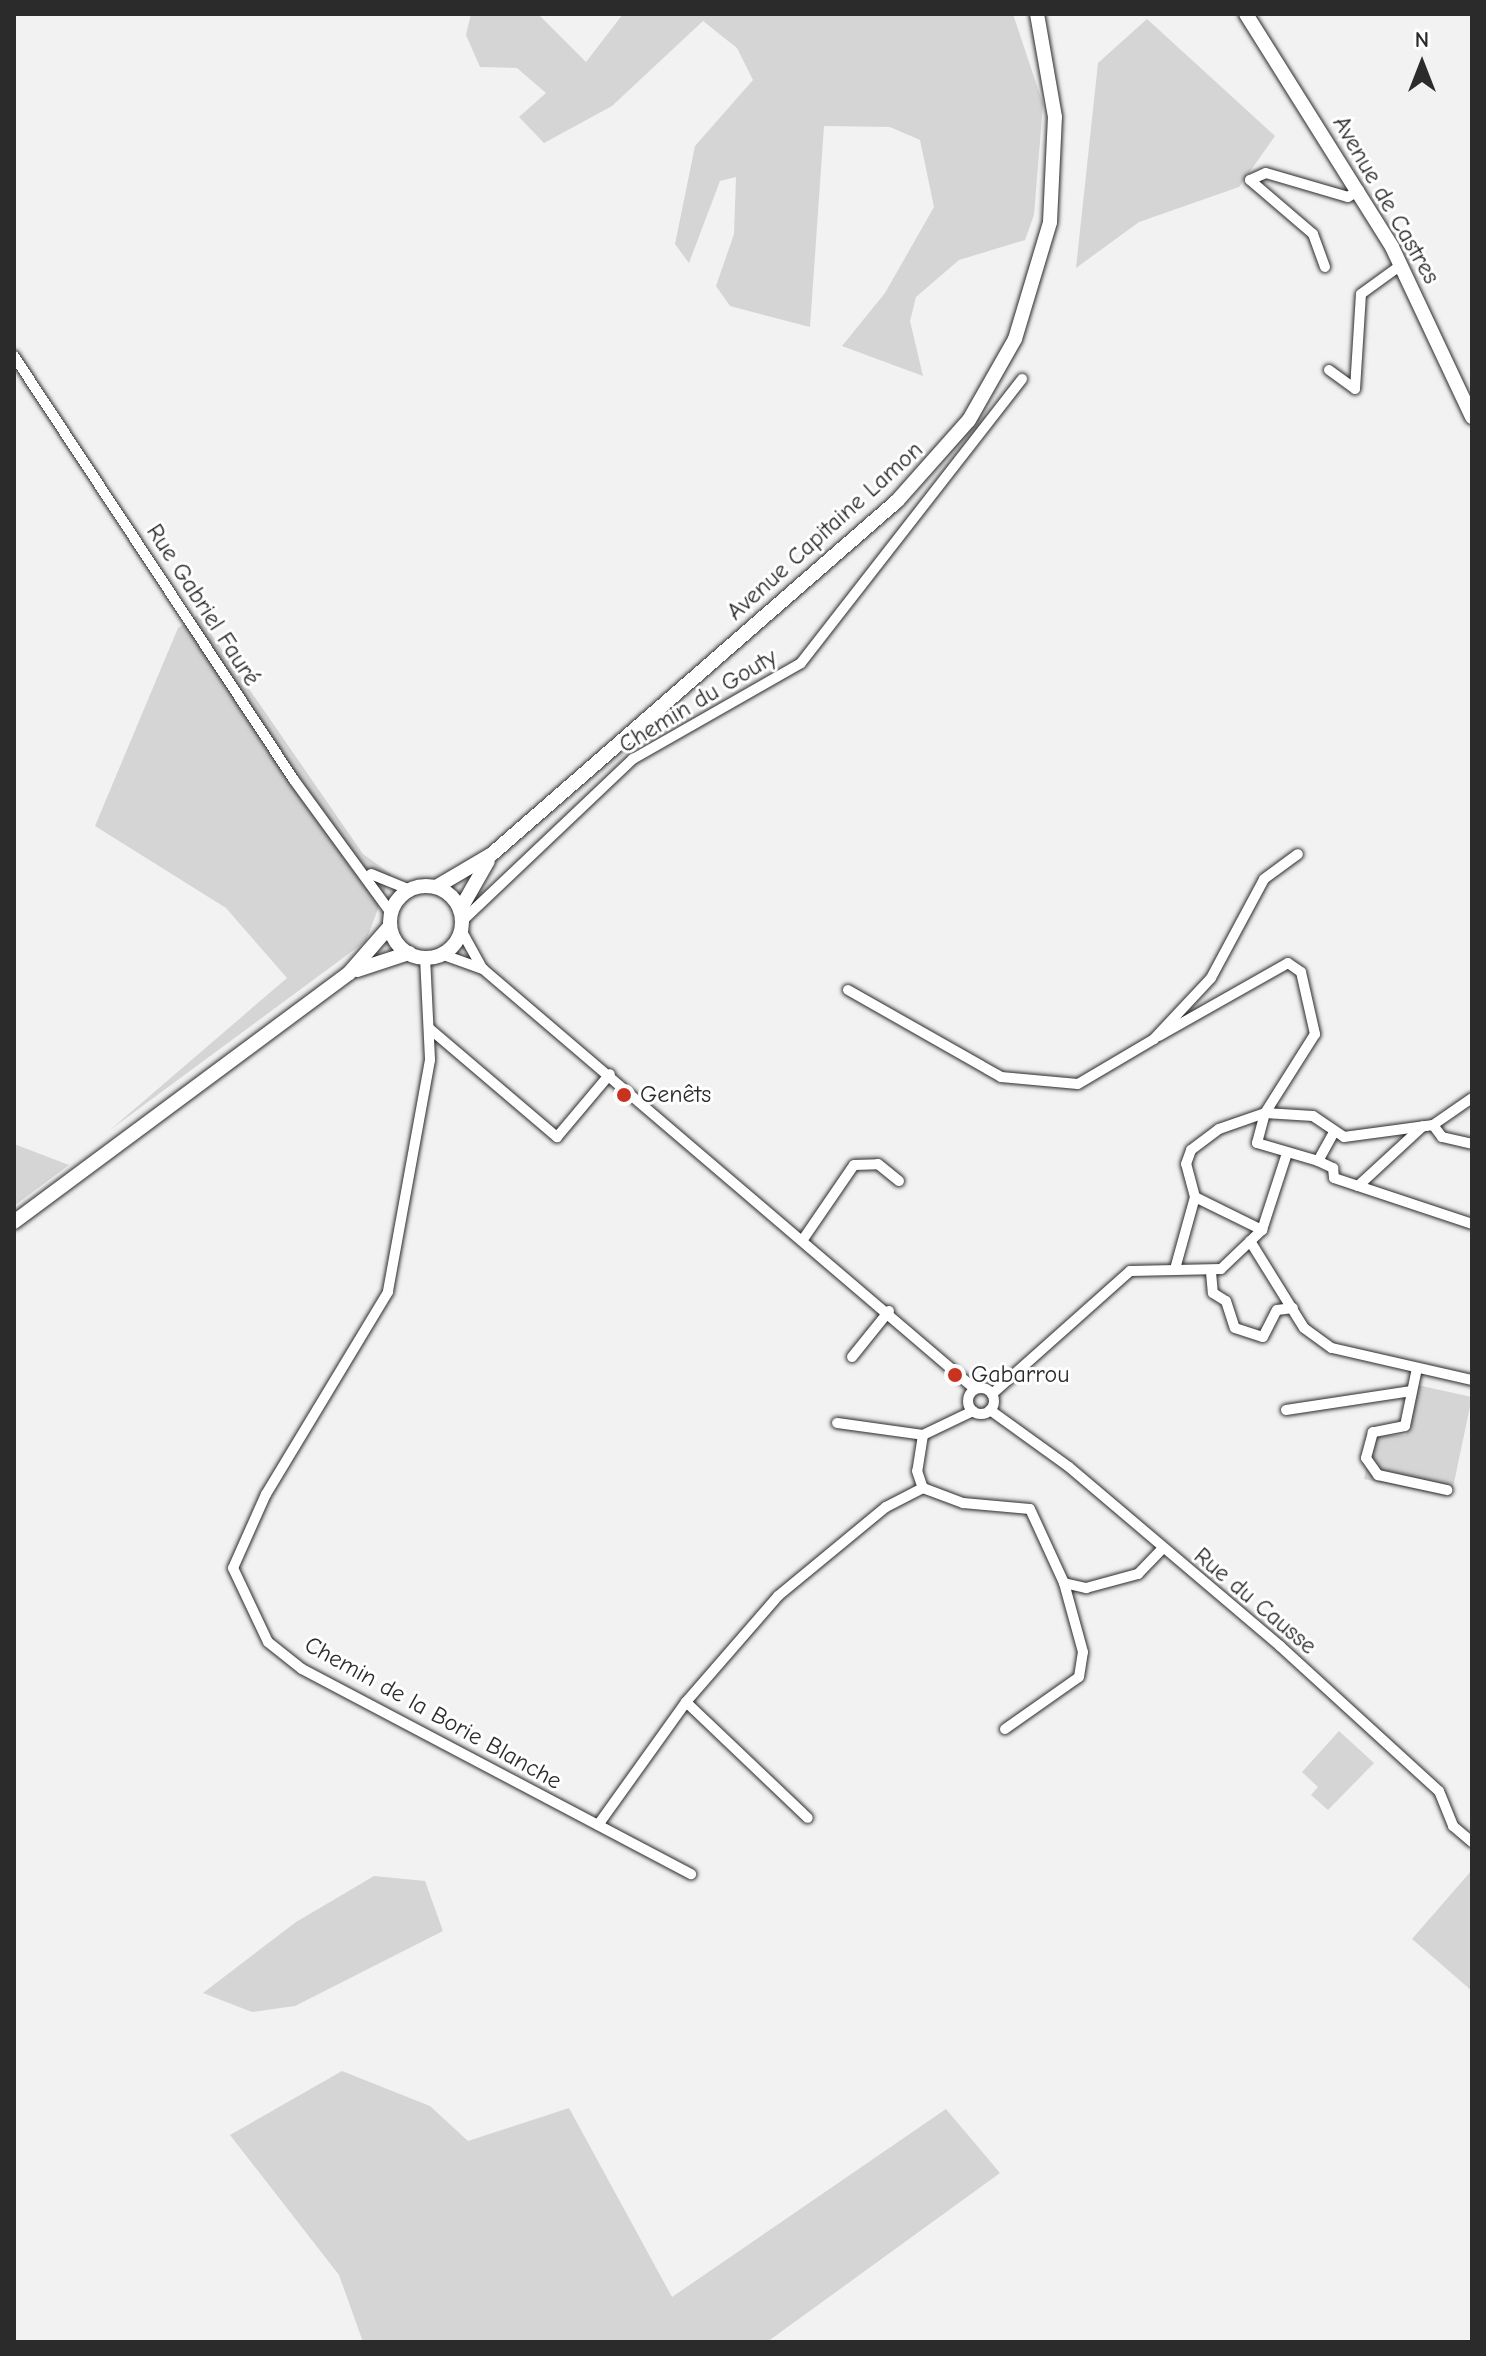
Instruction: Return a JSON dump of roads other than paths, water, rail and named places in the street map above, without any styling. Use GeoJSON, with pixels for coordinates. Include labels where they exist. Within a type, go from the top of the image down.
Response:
{"type":"FeatureCollection","features":[{"type":"Feature","properties":{"kind":"main road","name":"Avenue Capitaine Lamon"},"geometry":{"type":"LineString","coordinates":[[436,887],[492,854],[897,501],[980,404],[1028,307],[1050,222],[1055,117],[1037,14]]}},
{"type":"Feature","properties":{"kind":"main road","name":"Avenue de Castres"},"geometry":{"type":"LineString","coordinates":[[1246,14],[1359,190],[1401,265],[1472,417]]}},
{"type":"Feature","properties":{"kind":"main road","name":"Avenue Capitaine Lamon"},"geometry":{"type":"LineString","coordinates":[[461,920],[492,854]]}},
{"type":"Feature","properties":{"kind":"main road"},"geometry":{"type":"LineString","coordinates":[[14,1222],[349,973],[391,920],[410,890],[436,887],[461,920],[441,954],[425,957],[409,953],[349,973]]}},
{"type":"Feature","properties":{"kind":"main road"},"geometry":{"type":"LineString","coordinates":[[391,920],[409,953]]}},
{"type":"Feature","properties":{"kind":"street"},"geometry":{"type":"LineString","coordinates":[[1325,267],[1313,234],[1250,180],[1266,173],[1348,197],[1359,190]]}},
{"type":"Feature","properties":{"kind":"street"},"geometry":{"type":"LineString","coordinates":[[1329,370],[1348,391],[1355,389],[1361,294],[1401,265]]}},
{"type":"Feature","properties":{"kind":"street","name":"Rue Gabriel Fauré"},"geometry":{"type":"LineString","coordinates":[[14,356],[301,791],[366,871],[391,920]]}},
{"type":"Feature","properties":{"kind":"street","name":"Chemin du Gouty"},"geometry":{"type":"LineString","coordinates":[[461,920],[633,759],[801,663],[1022,379]]}},
{"type":"Feature","properties":{"kind":"street"},"geometry":{"type":"LineString","coordinates":[[1154,1039],[1211,978],[1264,879],[1298,854]]}},
{"type":"Feature","properties":{"kind":"street","name":"Rue Gabriel Fauré"},"geometry":{"type":"LineString","coordinates":[[366,871],[410,890]]}},
{"type":"Feature","properties":{"kind":"street"},"geometry":{"type":"LineString","coordinates":[[461,920],[483,969]]}},
{"type":"Feature","properties":{"kind":"street"},"geometry":{"type":"LineString","coordinates":[[441,954],[483,969],[804,1238],[975,1389],[992,1394]]}},
{"type":"Feature","properties":{"kind":"street","name":"Chemin de la Borie Blanche"},"geometry":{"type":"LineString","coordinates":[[425,957],[430,1029],[388,1292],[266,1494],[233,1568],[268,1642],[302,1669],[691,1874]]}},
{"type":"Feature","properties":{"kind":"street"},"geometry":{"type":"LineString","coordinates":[[848,990],[1014,1079],[1078,1084],[1288,963],[1301,972],[1315,1034],[1265,1113],[1257,1143],[1318,1161],[1333,1168],[1334,1178],[1472,1224]]}},
{"type":"Feature","properties":{"kind":"street"},"geometry":{"type":"LineString","coordinates":[[430,1029],[557,1137],[610,1074]]}},
{"type":"Feature","properties":{"kind":"street"},"geometry":{"type":"LineString","coordinates":[[1358,1186],[1428,1126],[1472,1098]]}},
{"type":"Feature","properties":{"kind":"street"},"geometry":{"type":"LineString","coordinates":[[1175,1269],[1195,1197],[1186,1164],[1191,1150],[1219,1129],[1265,1113],[1318,1120],[1333,1134],[1428,1126],[1442,1137],[1472,1144]]}},
{"type":"Feature","properties":{"kind":"street"},"geometry":{"type":"LineString","coordinates":[[1318,1161],[1333,1134]]}},
{"type":"Feature","properties":{"kind":"street"},"geometry":{"type":"LineString","coordinates":[[837,1423],[923,1435],[973,1411],[990,1410],[992,1394],[1130,1271],[1175,1269],[1211,1272],[1250,1241],[1262,1230],[1287,1153]]}},
{"type":"Feature","properties":{"kind":"street"},"geometry":{"type":"LineString","coordinates":[[804,1238],[854,1165],[878,1164],[899,1181]]}},
{"type":"Feature","properties":{"kind":"street"},"geometry":{"type":"LineString","coordinates":[[1195,1197],[1262,1230]]}},
{"type":"Feature","properties":{"kind":"street"},"geometry":{"type":"LineString","coordinates":[[1250,1241],[1279,1277],[1293,1308],[1332,1348],[1472,1380]]}},
{"type":"Feature","properties":{"kind":"street"},"geometry":{"type":"LineString","coordinates":[[1211,1272],[1213,1293],[1226,1301],[1235,1328],[1263,1337],[1277,1310],[1293,1308]]}},
{"type":"Feature","properties":{"kind":"street"},"geometry":{"type":"LineString","coordinates":[[852,1357],[889,1311]]}},
{"type":"Feature","properties":{"kind":"street"},"geometry":{"type":"LineString","coordinates":[[1417,1368],[1405,1426],[1373,1432],[1366,1458],[1378,1475],[1447,1490]]}},
{"type":"Feature","properties":{"kind":"street"},"geometry":{"type":"LineString","coordinates":[[973,1411],[968,1399],[975,1389]]}},
{"type":"Feature","properties":{"kind":"street"},"geometry":{"type":"LineString","coordinates":[[1286,1410],[1412,1391]]}},
{"type":"Feature","properties":{"kind":"street","name":"Rue du Causse"},"geometry":{"type":"LineString","coordinates":[[990,1410],[1162,1549],[1422,1774],[1439,1791],[1453,1826],[1472,1842]]}},
{"type":"Feature","properties":{"kind":"street"},"geometry":{"type":"LineString","coordinates":[[923,1435],[917,1471],[923,1488]]}},
{"type":"Feature","properties":{"kind":"street"},"geometry":{"type":"LineString","coordinates":[[598,1825],[686,1702],[778,1596],[886,1507],[923,1488],[963,1503],[1030,1509],[1064,1583],[1083,1652],[1079,1677],[1005,1729]]}},
{"type":"Feature","properties":{"kind":"street"},"geometry":{"type":"LineString","coordinates":[[1064,1583],[1086,1588],[1138,1574],[1162,1549]]}},
{"type":"Feature","properties":{"kind":"street"},"geometry":{"type":"LineString","coordinates":[[686,1702],[808,1818]]}},
{"type":"Feature","properties":{"kind":"place","name":"Genêts"},"geometry":{"type":"Point","coordinates":[624,1095]}},
{"type":"Feature","properties":{"kind":"place","name":"Gabarrou"},"geometry":{"type":"Point","coordinates":[955,1375]}}]}
